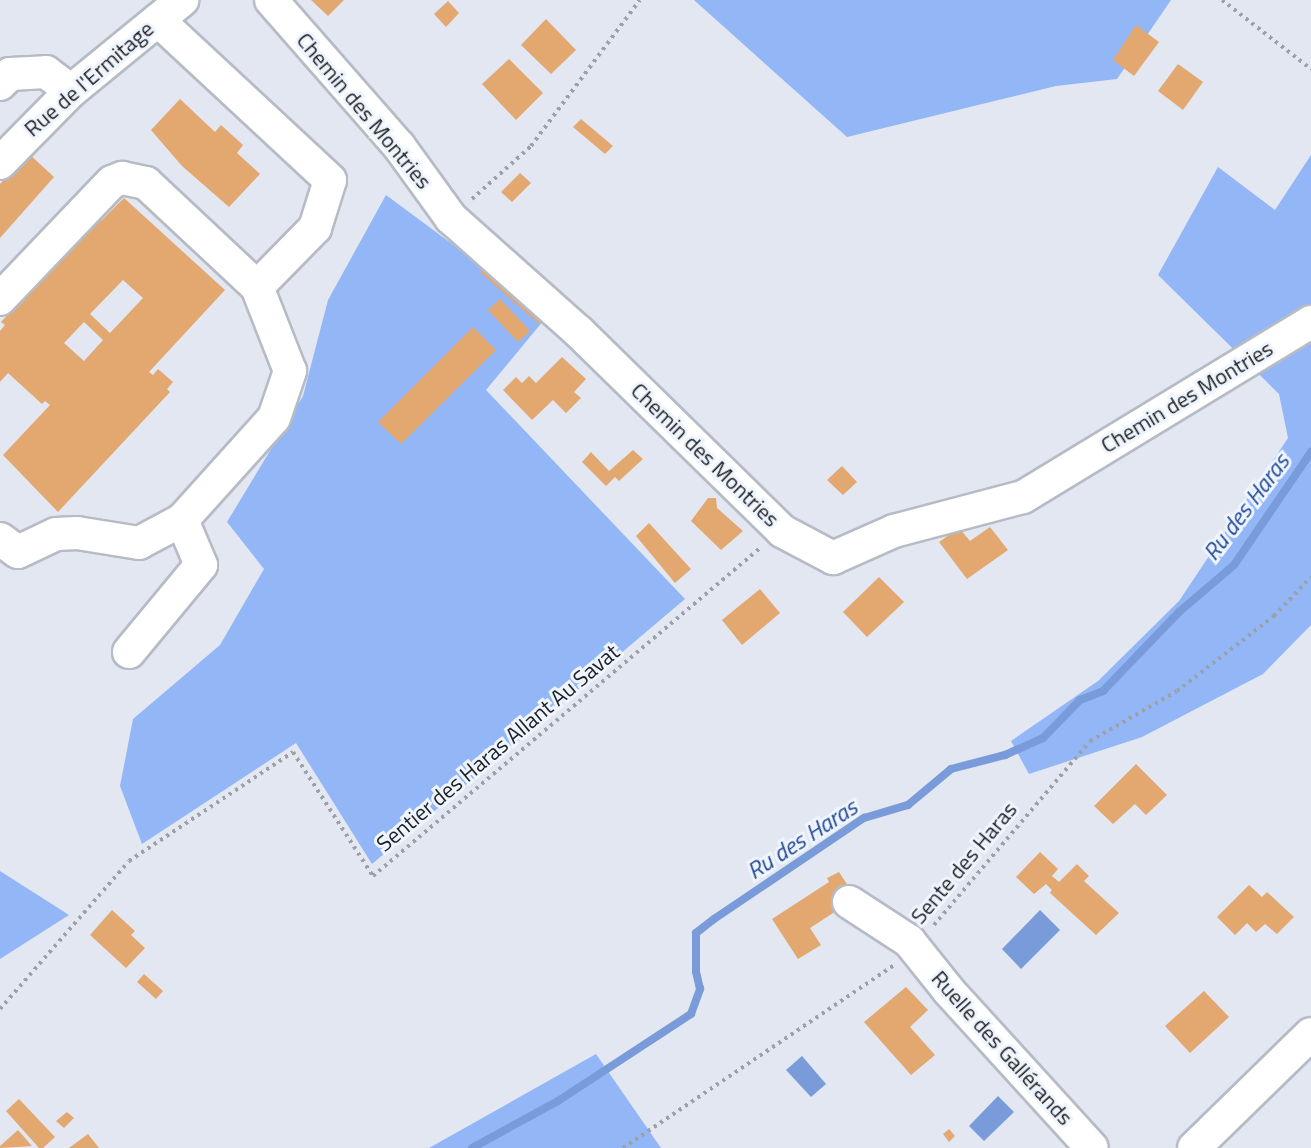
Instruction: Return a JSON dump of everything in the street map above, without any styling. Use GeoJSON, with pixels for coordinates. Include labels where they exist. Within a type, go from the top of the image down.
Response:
{"type":"FeatureCollection","features":[{"type":"Feature","properties":{"kind":"street","name":"Rue de l'Ermitage"},"geometry":{"type":"LineString","coordinates":[[0,163],[71,91],[182,0]]}},
{"type":"Feature","properties":{"kind":"street","name":"Chemin des Montries"},"geometry":{"type":"LineString","coordinates":[[271,0],[399,146],[451,218],[579,332],[782,531],[832,558],[894,531],[1023,497],[1311,322]]}},
{"type":"Feature","properties":{"kind":"street"},"geometry":{"type":"LineString","coordinates":[[158,20],[330,180],[315,228],[257,286]]}},
{"type":"Feature","properties":{"kind":"street"},"geometry":{"type":"LineString","coordinates":[[0,84],[10,74],[46,72],[71,91]]}},
{"type":"Feature","properties":{"kind":"street"},"geometry":{"type":"LineString","coordinates":[[0,299],[112,182],[129,177],[146,183],[257,286],[290,371],[274,418],[182,520],[139,543],[77,533],[56,534],[18,552],[0,539]]}},
{"type":"Feature","properties":{"kind":"street"},"geometry":{"type":"LineString","coordinates":[[129,652],[201,565],[182,520]]}},
{"type":"Feature","properties":{"kind":"street","name":"Ruelle des Gallérands"},"geometry":{"type":"LineString","coordinates":[[849,902],[914,948],[1092,1148]]}},
{"type":"Feature","properties":{"kind":"street"},"geometry":{"type":"LineString","coordinates":[[1194,1148],[1311,1034]]}},
{"type":"Feature","properties":{"kind":"path"},"geometry":{"type":"LineString","coordinates":[[451,218],[531,146],[640,0]]}},
{"type":"Feature","properties":{"kind":"path"},"geometry":{"type":"LineString","coordinates":[[1222,0],[1311,69]]}},
{"type":"Feature","properties":{"kind":"path","name":"Sentier des Haras Allant Au Savat"},"geometry":{"type":"LineString","coordinates":[[0,1009],[129,861],[293,752],[372,876],[782,531]]}},
{"type":"Feature","properties":{"kind":"path","name":"Sente des Haras"},"geometry":{"type":"LineString","coordinates":[[622,1148],[813,1017],[881,977],[914,948],[1090,741],[1177,691],[1274,616],[1311,577]]}},
{"type":"Feature","properties":{"kind":"shaded area"},"geometry":{"type":"Polygon","coordinates":[[[694,0],[1171,0],[1117,79],[1056,86],[847,137],[694,0]]]}},
{"type":"Feature","properties":{"kind":"shaded area"},"geometry":{"type":"Polygon","coordinates":[[[1311,155],[1311,625],[1263,674],[1142,737],[1029,774],[1011,741],[1098,681],[1179,601],[1288,438],[1279,394],[1158,275],[1218,167],[1275,210],[1311,155]]]}},
{"type":"Feature","properties":{"kind":"shaded area"},"geometry":{"type":"Polygon","coordinates":[[[386,195],[548,315],[486,390],[685,599],[372,864],[296,743],[142,844],[120,786],[133,719],[220,645],[264,569],[227,522],[303,396],[328,300],[386,195]]]}},
{"type":"Feature","properties":{"kind":"shaded area"},"geometry":{"type":"Polygon","coordinates":[[[0,871],[69,915],[0,959],[0,871]]]}},
{"type":"Feature","properties":{"kind":"shaded area"},"geometry":{"type":"Polygon","coordinates":[[[1040,910],[1060,930],[1021,969],[1002,949],[1040,910]]]}},
{"type":"Feature","properties":{"kind":"shaded area"},"geometry":{"type":"Polygon","coordinates":[[[596,1054],[661,1148],[429,1148],[596,1054]]]}},
{"type":"Feature","properties":{"kind":"shaded area"},"geometry":{"type":"Polygon","coordinates":[[[802,1056],[826,1084],[811,1097],[786,1070],[802,1056]]]}},
{"type":"Feature","properties":{"kind":"shaded area"},"geometry":{"type":"Polygon","coordinates":[[[998,1096],[1014,1112],[984,1141],[969,1126],[998,1096]]]}},
{"type":"Feature","properties":{"kind":"building"},"geometry":{"type":"Polygon","coordinates":[[[311,0],[344,0],[328,16],[311,0]]]}},
{"type":"Feature","properties":{"kind":"building"},"geometry":{"type":"Polygon","coordinates":[[[448,1],[459,13],[446,27],[434,14],[448,1]]]}},
{"type":"Feature","properties":{"kind":"building"},"geometry":{"type":"Polygon","coordinates":[[[546,19],[576,50],[551,74],[521,45],[546,19]]]}},
{"type":"Feature","properties":{"kind":"building"},"geometry":{"type":"Polygon","coordinates":[[[1136,25],[1159,42],[1134,76],[1113,60],[1136,25]]]}},
{"type":"Feature","properties":{"kind":"building"},"geometry":{"type":"Polygon","coordinates":[[[509,59],[543,93],[516,120],[482,84],[509,59]]]}},
{"type":"Feature","properties":{"kind":"building"},"geometry":{"type":"Polygon","coordinates":[[[1178,64],[1203,82],[1183,110],[1158,91],[1178,64]]]}},
{"type":"Feature","properties":{"kind":"building"},"geometry":{"type":"Polygon","coordinates":[[[180,99],[215,132],[221,125],[243,145],[237,153],[260,174],[229,207],[182,166],[151,130],[180,99]]]}},
{"type":"Feature","properties":{"kind":"building"},"geometry":{"type":"Polygon","coordinates":[[[581,119],[613,146],[605,154],[573,127],[581,119]]]}},
{"type":"Feature","properties":{"kind":"building"},"geometry":{"type":"Polygon","coordinates":[[[28,153],[54,177],[0,238],[0,184],[28,153]]]}},
{"type":"Feature","properties":{"kind":"building"},"geometry":{"type":"Polygon","coordinates":[[[520,173],[531,183],[512,202],[501,192],[520,173]]]}},
{"type":"Feature","properties":{"kind":"building"},"geometry":{"type":"Polygon","coordinates":[[[124,198],[225,290],[149,372],[153,375],[158,369],[173,382],[167,389],[170,392],[58,512],[3,455],[50,405],[45,401],[42,404],[8,373],[0,382],[0,331],[5,325],[1,322],[98,219],[101,221],[124,198]],[[123,280],[90,314],[110,333],[143,298],[123,280]],[[84,322],[64,343],[84,361],[103,340],[84,322]]]}},
{"type":"Feature","properties":{"kind":"building"},"geometry":{"type":"Polygon","coordinates":[[[488,263],[548,315],[539,324],[480,272],[488,263]]]}},
{"type":"Feature","properties":{"kind":"building"},"geometry":{"type":"Polygon","coordinates":[[[500,299],[530,331],[518,342],[488,310],[500,299]]]}},
{"type":"Feature","properties":{"kind":"building"},"geometry":{"type":"Polygon","coordinates":[[[473,327],[496,350],[401,444],[378,422],[473,327]]]}},
{"type":"Feature","properties":{"kind":"building"},"geometry":{"type":"Polygon","coordinates":[[[562,357],[586,379],[574,392],[581,398],[566,413],[553,400],[532,420],[503,390],[516,377],[522,383],[529,376],[536,383],[562,357]]]}},
{"type":"Feature","properties":{"kind":"building"},"geometry":{"type":"Polygon","coordinates":[[[633,450],[643,459],[619,481],[615,477],[606,486],[582,462],[591,452],[609,471],[633,450]]]}},
{"type":"Feature","properties":{"kind":"building"},"geometry":{"type":"Polygon","coordinates":[[[842,466],[857,482],[843,495],[827,480],[842,466]]]}},
{"type":"Feature","properties":{"kind":"building"},"geometry":{"type":"Polygon","coordinates":[[[708,498],[716,498],[717,508],[743,531],[721,550],[691,521],[708,498]]]}},
{"type":"Feature","properties":{"kind":"building"},"geometry":{"type":"Polygon","coordinates":[[[649,523],[691,569],[675,583],[636,536],[649,523]]]}},
{"type":"Feature","properties":{"kind":"building"},"geometry":{"type":"Polygon","coordinates":[[[990,527],[1008,550],[967,579],[939,542],[959,528],[970,541],[990,527]]]}},
{"type":"Feature","properties":{"kind":"building"},"geometry":{"type":"Polygon","coordinates":[[[879,577],[904,602],[867,637],[843,612],[879,577]]]}},
{"type":"Feature","properties":{"kind":"building"},"geometry":{"type":"Polygon","coordinates":[[[760,589],[780,613],[742,645],[722,620],[760,589]]]}},
{"type":"Feature","properties":{"kind":"building"},"geometry":{"type":"Polygon","coordinates":[[[1136,764],[1167,795],[1146,815],[1135,804],[1113,824],[1094,806],[1136,764]]]}},
{"type":"Feature","properties":{"kind":"building"},"geometry":{"type":"Polygon","coordinates":[[[1040,852],[1058,869],[1052,876],[1059,882],[1077,864],[1089,876],[1084,881],[1119,913],[1096,935],[1050,893],[1052,890],[1046,884],[1034,894],[1016,877],[1040,852]]]}},
{"type":"Feature","properties":{"kind":"building"},"geometry":{"type":"Polygon","coordinates":[[[839,872],[856,898],[810,928],[821,945],[798,959],[772,919],[829,882],[827,878],[839,872]]]}},
{"type":"Feature","properties":{"kind":"building"},"geometry":{"type":"Polygon","coordinates":[[[1249,885],[1262,897],[1267,892],[1294,917],[1277,934],[1265,924],[1256,932],[1247,923],[1235,935],[1217,917],[1249,885]]]}},
{"type":"Feature","properties":{"kind":"building"},"geometry":{"type":"Polygon","coordinates":[[[112,910],[135,931],[131,935],[145,948],[126,968],[90,935],[112,910]]]}},
{"type":"Feature","properties":{"kind":"building"},"geometry":{"type":"Polygon","coordinates":[[[144,974],[163,991],[156,999],[137,982],[144,974]]]}},
{"type":"Feature","properties":{"kind":"building"},"geometry":{"type":"Polygon","coordinates":[[[906,987],[928,1010],[910,1027],[935,1055],[911,1075],[864,1022],[906,987]]]}},
{"type":"Feature","properties":{"kind":"building"},"geometry":{"type":"Polygon","coordinates":[[[1204,991],[1229,1017],[1190,1053],[1165,1026],[1204,991]]]}},
{"type":"Feature","properties":{"kind":"building"},"geometry":{"type":"Polygon","coordinates":[[[19,1099],[55,1137],[43,1148],[39,1148],[6,1111],[19,1099]]]}},
{"type":"Feature","properties":{"kind":"building"},"geometry":{"type":"Polygon","coordinates":[[[67,1112],[74,1118],[64,1128],[56,1121],[67,1112]]]}},
{"type":"Feature","properties":{"kind":"building"},"geometry":{"type":"Polygon","coordinates":[[[949,1129],[955,1136],[949,1142],[943,1134],[949,1129]]]}},
{"type":"Feature","properties":{"kind":"building"},"geometry":{"type":"Polygon","coordinates":[[[18,1130],[32,1146],[0,1148],[0,1146],[18,1130]]]}},
{"type":"Feature","properties":{"kind":"building"},"geometry":{"type":"Polygon","coordinates":[[[88,1134],[99,1148],[69,1148],[88,1134]]]}},
{"type":"Feature","properties":{"kind":"waterway","name":"Ru des Haras"},"geometry":{"type":"LineString","coordinates":[[472,1148],[558,1101],[691,1014],[700,989],[696,972],[696,933],[714,919],[864,818],[908,805],[951,769],[1005,755],[1043,738],[1080,700],[1103,691],[1179,612],[1234,565],[1311,452]]}}]}
